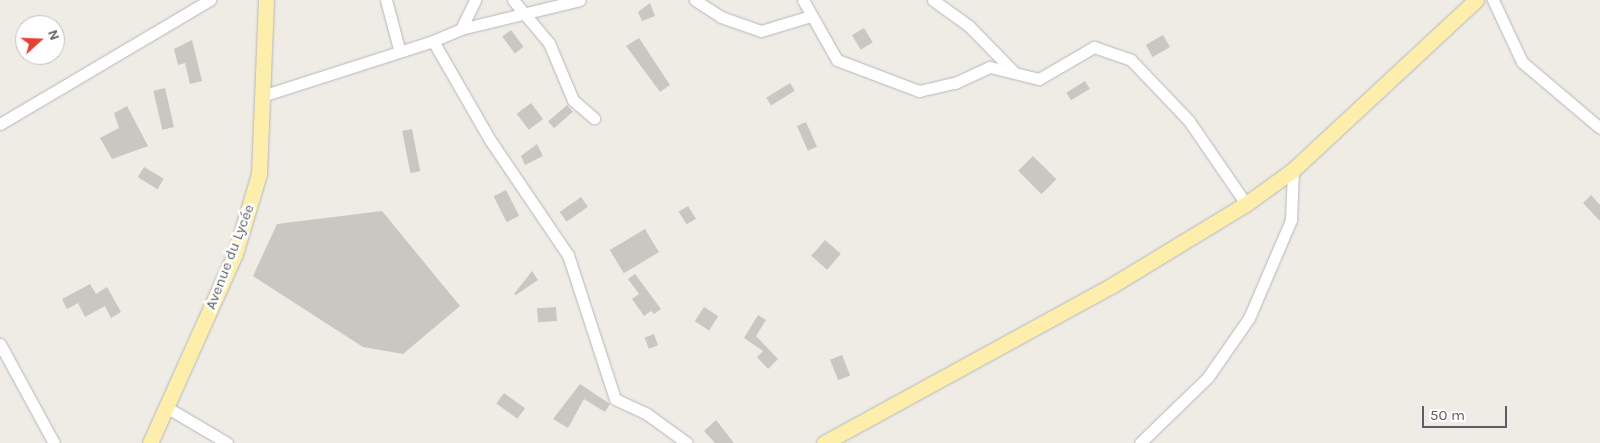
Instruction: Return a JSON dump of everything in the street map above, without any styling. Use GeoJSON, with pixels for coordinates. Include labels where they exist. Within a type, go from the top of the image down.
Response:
{"type":"FeatureCollection","features":[{"type":"Feature","properties":{"kind":"main road","name":"Avenue du Lycée"},"geometry":{"type":"LineString","coordinates":[[150,443],[249,213],[259,174],[265,95],[266,0]]}},
{"type":"Feature","properties":{"kind":"main road"},"geometry":{"type":"LineString","coordinates":[[824,443],[1111,286],[1246,204],[1293,170],[1476,0]]}},
{"type":"Feature","properties":{"kind":"street"},"geometry":{"type":"LineString","coordinates":[[0,124],[210,0]]}},
{"type":"Feature","properties":{"kind":"street"},"geometry":{"type":"LineString","coordinates":[[386,0],[399,49]]}},
{"type":"Feature","properties":{"kind":"street"},"geometry":{"type":"LineString","coordinates":[[461,29],[475,0]]}},
{"type":"Feature","properties":{"kind":"street"},"geometry":{"type":"LineString","coordinates":[[513,0],[549,43],[573,100],[594,118]]}},
{"type":"Feature","properties":{"kind":"street"},"geometry":{"type":"LineString","coordinates":[[265,95],[399,49],[432,42],[461,29],[580,0]]}},
{"type":"Feature","properties":{"kind":"street"},"geometry":{"type":"LineString","coordinates":[[695,0],[721,17],[761,32],[811,16]]}},
{"type":"Feature","properties":{"kind":"street"},"geometry":{"type":"LineString","coordinates":[[803,0],[842,64],[890,77],[914,90],[955,83],[990,67],[1013,71],[1033,79],[1045,78],[1094,47],[1131,60],[1189,121],[1246,204]]}},
{"type":"Feature","properties":{"kind":"street"},"geometry":{"type":"LineString","coordinates":[[933,0],[968,26],[1013,71]]}},
{"type":"Feature","properties":{"kind":"street"},"geometry":{"type":"LineString","coordinates":[[1493,0],[1522,62],[1600,128]]}},
{"type":"Feature","properties":{"kind":"street"},"geometry":{"type":"LineString","coordinates":[[432,42],[490,140],[570,261],[615,399],[648,414],[687,443]]}},
{"type":"Feature","properties":{"kind":"street"},"geometry":{"type":"LineString","coordinates":[[1140,443],[1208,377],[1249,318],[1291,220],[1293,170]]}},
{"type":"Feature","properties":{"kind":"street"},"geometry":{"type":"LineString","coordinates":[[0,344],[54,443]]}},
{"type":"Feature","properties":{"kind":"street"},"geometry":{"type":"LineString","coordinates":[[166,407],[227,443]]}},
{"type":"Feature","properties":{"kind":"building"},"geometry":{"type":"Polygon","coordinates":[[[650,3],[655,16],[642,21],[638,12],[650,3]]]}},
{"type":"Feature","properties":{"kind":"building"},"geometry":{"type":"Polygon","coordinates":[[[864,28],[873,43],[861,50],[852,35],[864,28]]]}},
{"type":"Feature","properties":{"kind":"building"},"geometry":{"type":"Polygon","coordinates":[[[511,30],[524,47],[515,53],[502,37],[511,30]]]}},
{"type":"Feature","properties":{"kind":"building"},"geometry":{"type":"Polygon","coordinates":[[[1163,35],[1170,47],[1153,57],[1146,45],[1163,35]]]}},
{"type":"Feature","properties":{"kind":"building"},"geometry":{"type":"Polygon","coordinates":[[[639,38],[670,85],[660,92],[626,46],[639,38]]]}},
{"type":"Feature","properties":{"kind":"building"},"geometry":{"type":"Polygon","coordinates":[[[192,40],[202,81],[190,84],[185,63],[178,65],[174,49],[192,40]]]}},
{"type":"Feature","properties":{"kind":"building"},"geometry":{"type":"Polygon","coordinates":[[[1085,81],[1090,89],[1071,100],[1066,93],[1085,81]]]}},
{"type":"Feature","properties":{"kind":"building"},"geometry":{"type":"Polygon","coordinates":[[[790,83],[795,91],[771,105],[766,98],[790,83]]]}},
{"type":"Feature","properties":{"kind":"building"},"geometry":{"type":"Polygon","coordinates":[[[165,88],[174,127],[162,130],[153,91],[165,88]]]}},
{"type":"Feature","properties":{"kind":"building"},"geometry":{"type":"Polygon","coordinates":[[[531,103],[543,119],[529,130],[517,114],[531,103]]]}},
{"type":"Feature","properties":{"kind":"building"},"geometry":{"type":"Polygon","coordinates":[[[567,105],[573,112],[554,128],[548,121],[567,105]]]}},
{"type":"Feature","properties":{"kind":"building"},"geometry":{"type":"Polygon","coordinates":[[[127,106],[148,146],[112,159],[100,138],[119,128],[114,113],[127,106]]]}},
{"type":"Feature","properties":{"kind":"building"},"geometry":{"type":"Polygon","coordinates":[[[806,122],[817,147],[808,151],[797,126],[806,122]]]}},
{"type":"Feature","properties":{"kind":"building"},"geometry":{"type":"Polygon","coordinates":[[[412,129],[420,171],[410,173],[402,131],[412,129]]]}},
{"type":"Feature","properties":{"kind":"building"},"geometry":{"type":"Polygon","coordinates":[[[537,144],[543,156],[525,165],[521,156],[537,144]]]}},
{"type":"Feature","properties":{"kind":"building"},"geometry":{"type":"Polygon","coordinates":[[[1033,156],[1056,179],[1041,194],[1018,171],[1033,156]]]}},
{"type":"Feature","properties":{"kind":"building"},"geometry":{"type":"Polygon","coordinates":[[[144,167],[164,179],[158,189],[138,177],[144,167]]]}},
{"type":"Feature","properties":{"kind":"building"},"geometry":{"type":"Polygon","coordinates":[[[506,190],[519,216],[507,222],[494,196],[506,190]]]}},
{"type":"Feature","properties":{"kind":"building"},"geometry":{"type":"Polygon","coordinates":[[[1591,195],[1600,205],[1600,221],[1583,203],[1591,195]]]}},
{"type":"Feature","properties":{"kind":"building"},"geometry":{"type":"Polygon","coordinates":[[[581,197],[588,207],[567,222],[560,212],[581,197]]]}},
{"type":"Feature","properties":{"kind":"building"},"geometry":{"type":"Polygon","coordinates":[[[688,206],[696,219],[687,225],[679,212],[688,206]]]}},
{"type":"Feature","properties":{"kind":"building"},"geometry":{"type":"Polygon","coordinates":[[[382,211],[460,306],[403,354],[363,347],[253,276],[277,224],[382,211]]]}},
{"type":"Feature","properties":{"kind":"building"},"geometry":{"type":"Polygon","coordinates":[[[645,229],[659,252],[624,273],[610,250],[645,229]]]}},
{"type":"Feature","properties":{"kind":"building"},"geometry":{"type":"Polygon","coordinates":[[[825,240],[841,254],[827,270],[811,256],[825,240]]]}},
{"type":"Feature","properties":{"kind":"building"},"geometry":{"type":"Polygon","coordinates":[[[532,271],[538,280],[516,295],[514,294],[532,271]]]}},
{"type":"Feature","properties":{"kind":"building"},"geometry":{"type":"Polygon","coordinates":[[[635,274],[661,309],[654,314],[651,311],[644,316],[632,299],[639,294],[628,279],[635,274]]]}},
{"type":"Feature","properties":{"kind":"building"},"geometry":{"type":"Polygon","coordinates":[[[90,284],[96,294],[107,287],[121,312],[111,318],[105,306],[85,317],[78,303],[67,309],[62,299],[90,284]]]}},
{"type":"Feature","properties":{"kind":"building"},"geometry":{"type":"Polygon","coordinates":[[[556,307],[557,321],[538,322],[537,308],[556,307]]]}},
{"type":"Feature","properties":{"kind":"building"},"geometry":{"type":"Polygon","coordinates":[[[704,307],[718,316],[709,331],[695,321],[704,307]]]}},
{"type":"Feature","properties":{"kind":"building"},"geometry":{"type":"Polygon","coordinates":[[[758,315],[766,320],[756,336],[778,359],[768,369],[757,357],[763,351],[744,338],[758,315]]]}},
{"type":"Feature","properties":{"kind":"building"},"geometry":{"type":"Polygon","coordinates":[[[654,334],[658,345],[649,349],[645,337],[654,334]]]}},
{"type":"Feature","properties":{"kind":"building"},"geometry":{"type":"Polygon","coordinates":[[[842,355],[850,375],[838,380],[830,360],[842,355]]]}},
{"type":"Feature","properties":{"kind":"building"},"geometry":{"type":"Polygon","coordinates":[[[580,384],[610,404],[605,412],[584,399],[568,428],[553,419],[580,384]]]}},
{"type":"Feature","properties":{"kind":"building"},"geometry":{"type":"Polygon","coordinates":[[[504,393],[525,408],[517,419],[496,404],[504,393]]]}},
{"type":"Feature","properties":{"kind":"building"},"geometry":{"type":"Polygon","coordinates":[[[716,420],[734,443],[715,443],[704,431],[716,420]]]}}]}
